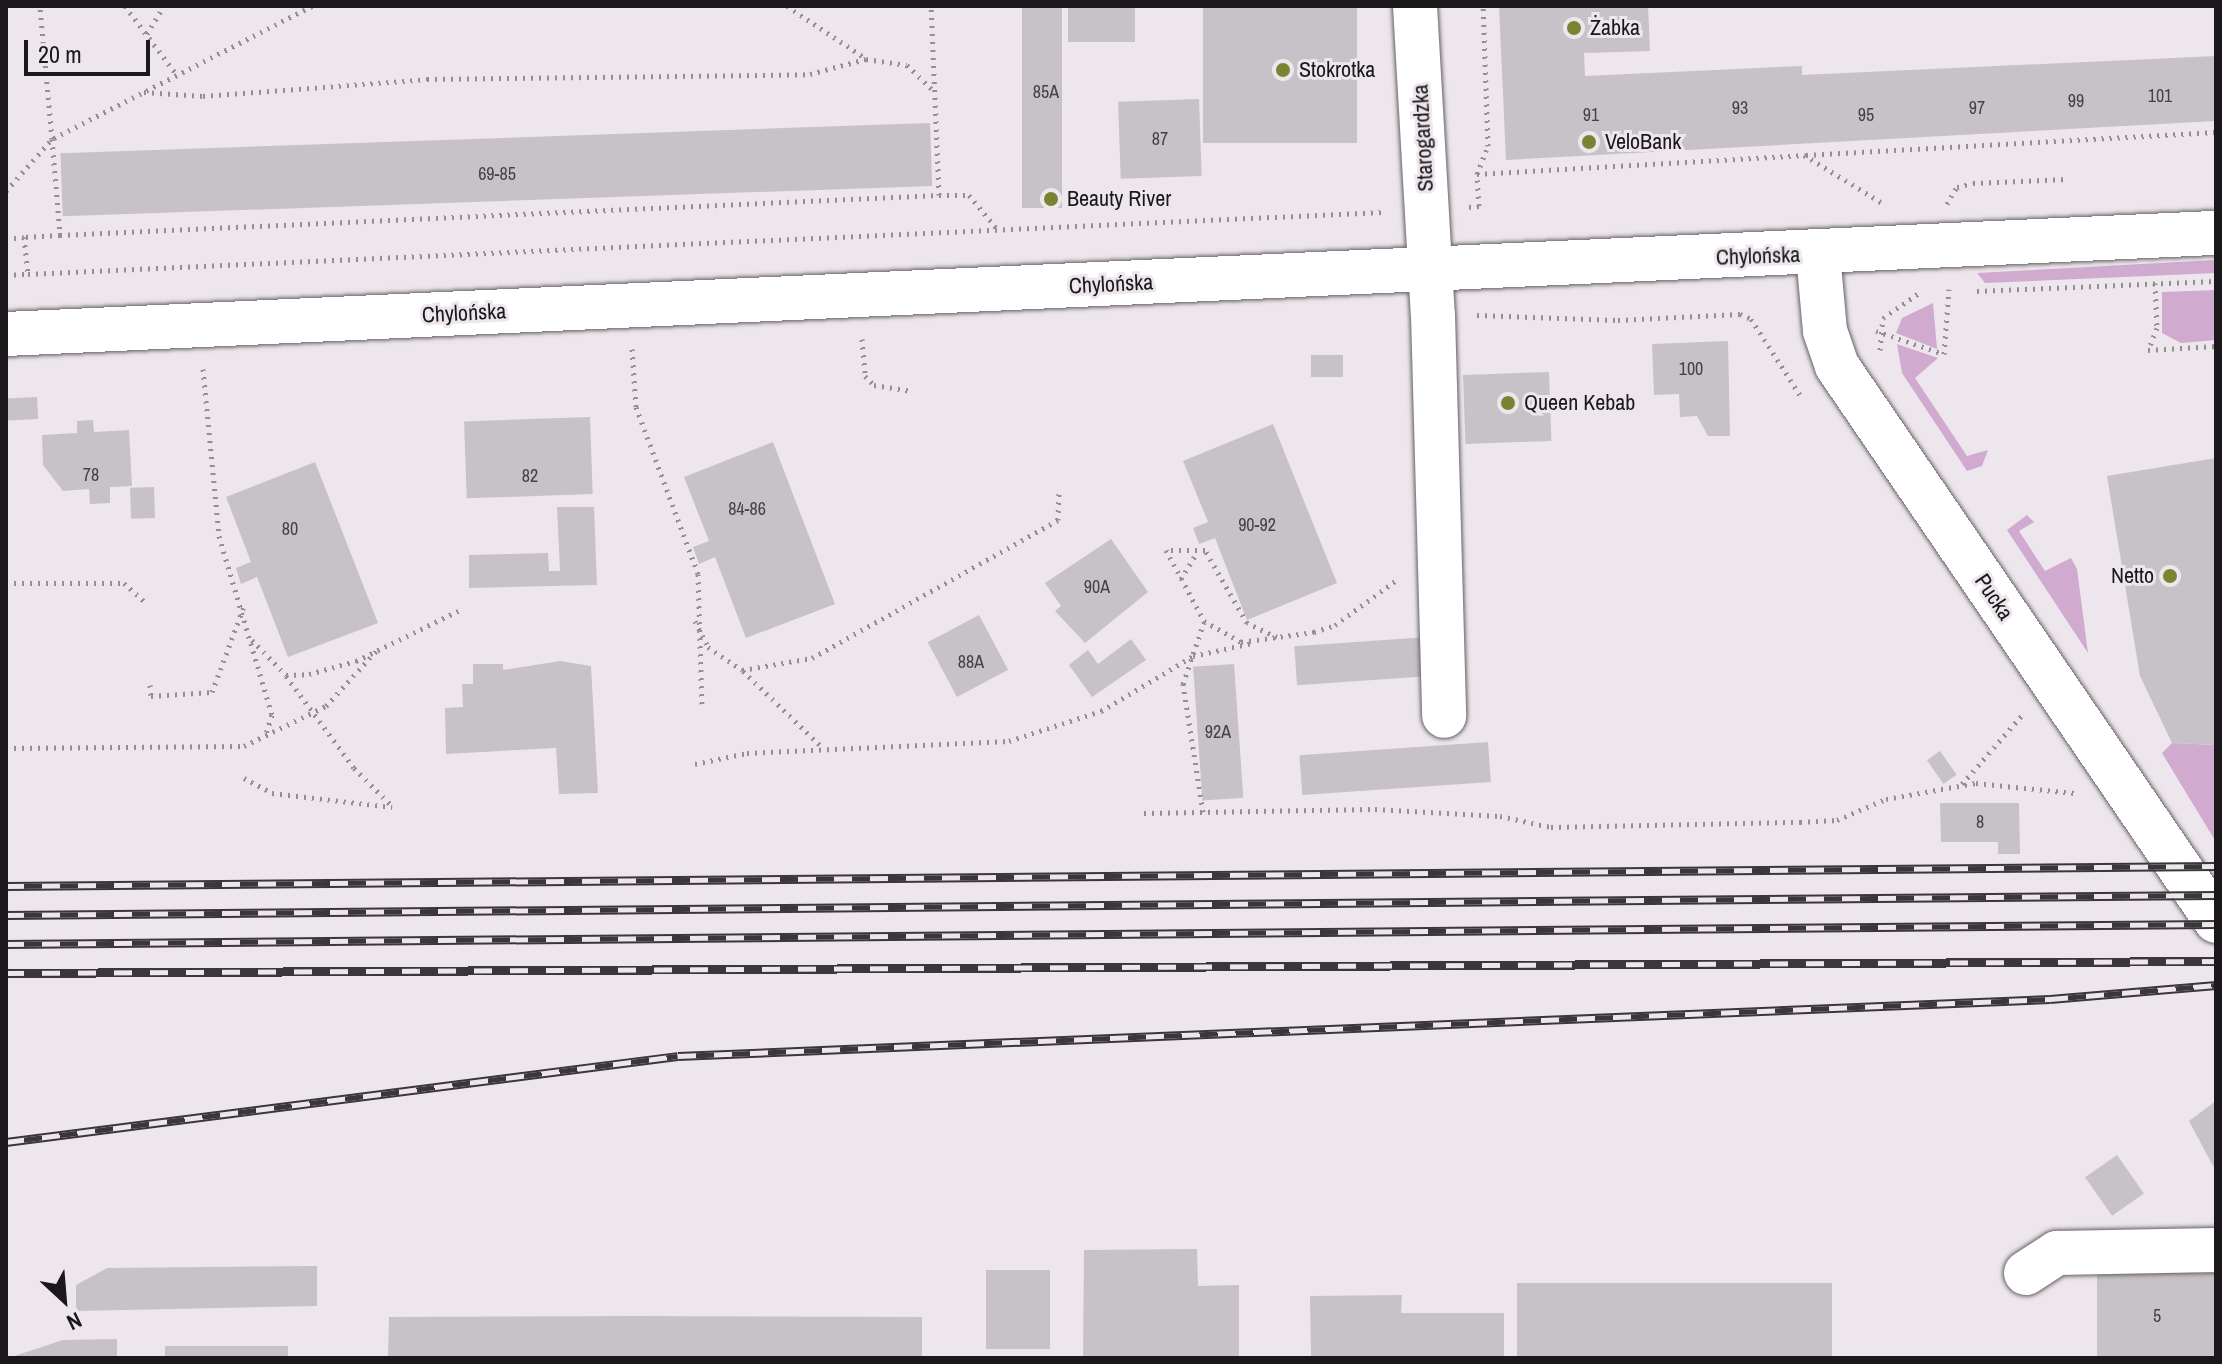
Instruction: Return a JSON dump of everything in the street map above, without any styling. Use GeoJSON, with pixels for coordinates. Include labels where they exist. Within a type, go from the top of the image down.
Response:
{"type":"FeatureCollection","features":[{"type":"Feature","properties":{"kind":"street","name":"Starogardzka"},"geometry":{"type":"LineString","coordinates":[[1415,6],[1433,315],[1444,716]]}},
{"type":"Feature","properties":{"kind":"street","name":"Chylońska"},"geometry":{"type":"LineString","coordinates":[[6,334],[1818,254],[1949,267],[2216,233]]}},
{"type":"Feature","properties":{"kind":"street","name":"Pucka"},"geometry":{"type":"LineString","coordinates":[[1818,254],[1825,331],[1837,366],[2216,921]]}},
{"type":"Feature","properties":{"kind":"street"},"geometry":{"type":"LineString","coordinates":[[2026,1273],[2057,1253],[2216,1250]]}},
{"type":"Feature","properties":{"kind":"path"},"geometry":{"type":"LineString","coordinates":[[40,6],[60,235]]}},
{"type":"Feature","properties":{"kind":"path"},"geometry":{"type":"LineString","coordinates":[[125,6],[177,75]]}},
{"type":"Feature","properties":{"kind":"path"},"geometry":{"type":"LineString","coordinates":[[147,34],[164,6]]}},
{"type":"Feature","properties":{"kind":"path"},"geometry":{"type":"LineString","coordinates":[[6,191],[52,139],[312,6]]}},
{"type":"Feature","properties":{"kind":"path"},"geometry":{"type":"LineString","coordinates":[[787,6],[866,59]]}},
{"type":"Feature","properties":{"kind":"path"},"geometry":{"type":"LineString","coordinates":[[931,6],[939,195]]}},
{"type":"Feature","properties":{"kind":"path"},"geometry":{"type":"LineString","coordinates":[[6,275],[998,231],[1479,206],[1477,174],[1488,146],[1483,6]]}},
{"type":"Feature","properties":{"kind":"path"},"geometry":{"type":"LineString","coordinates":[[143,92],[217,95],[427,79],[810,74],[866,59],[907,65],[934,91]]}},
{"type":"Feature","properties":{"kind":"path"},"geometry":{"type":"LineString","coordinates":[[1477,174],[2216,132]]}},
{"type":"Feature","properties":{"kind":"path"},"geometry":{"type":"LineString","coordinates":[[1804,155],[1879,203],[1893,202]]}},
{"type":"Feature","properties":{"kind":"path"},"geometry":{"type":"LineString","coordinates":[[1934,200],[1947,199],[1973,183],[2068,179]]}},
{"type":"Feature","properties":{"kind":"path"},"geometry":{"type":"LineString","coordinates":[[6,239],[939,195],[969,195],[998,231]]}},
{"type":"Feature","properties":{"kind":"path"},"geometry":{"type":"LineString","coordinates":[[1878,331],[1944,354],[1949,267],[1947,199]]}},
{"type":"Feature","properties":{"kind":"path"},"geometry":{"type":"LineString","coordinates":[[24,237],[28,274]]}},
{"type":"Feature","properties":{"kind":"path"},"geometry":{"type":"LineString","coordinates":[[1949,267],[1992,292],[2216,281]]}},
{"type":"Feature","properties":{"kind":"path"},"geometry":{"type":"LineString","coordinates":[[1937,289],[1949,267]]}},
{"type":"Feature","properties":{"kind":"path"},"geometry":{"type":"LineString","coordinates":[[2155,283],[2157,328],[2148,350],[2216,346]]}},
{"type":"Feature","properties":{"kind":"path"},"geometry":{"type":"LineString","coordinates":[[1883,362],[1878,331],[1897,304],[1926,292]]}},
{"type":"Feature","properties":{"kind":"path"},"geometry":{"type":"LineString","coordinates":[[1433,315],[1618,320],[1740,314],[1772,354]]}},
{"type":"Feature","properties":{"kind":"path"},"geometry":{"type":"LineString","coordinates":[[862,339],[865,376],[874,385],[912,391]]}},
{"type":"Feature","properties":{"kind":"path"},"geometry":{"type":"LineString","coordinates":[[632,349],[636,407],[698,574],[695,621],[702,706]]}},
{"type":"Feature","properties":{"kind":"path"},"geometry":{"type":"LineString","coordinates":[[203,369],[219,536],[244,605],[249,636],[272,715],[265,737]]}},
{"type":"Feature","properties":{"kind":"path"},"geometry":{"type":"LineString","coordinates":[[742,670],[812,658],[929,599],[1058,520],[1059,492]]}},
{"type":"Feature","properties":{"kind":"path"},"geometry":{"type":"LineString","coordinates":[[695,764],[823,748],[1009,741],[1101,711],[1193,656],[1314,632],[1355,614],[1440,539]]}},
{"type":"Feature","properties":{"kind":"path"},"geometry":{"type":"LineString","coordinates":[[1196,554],[1180,546],[1166,550],[1204,621],[1226,638],[1252,643]]}},
{"type":"Feature","properties":{"kind":"path"},"geometry":{"type":"LineString","coordinates":[[1181,580],[1196,554],[1205,550],[1217,561],[1247,623],[1277,637]]}},
{"type":"Feature","properties":{"kind":"path"},"geometry":{"type":"LineString","coordinates":[[6,583],[124,583],[144,601]]}},
{"type":"Feature","properties":{"kind":"path"},"geometry":{"type":"LineString","coordinates":[[150,685],[151,696],[212,692],[244,605]]}},
{"type":"Feature","properties":{"kind":"path"},"geometry":{"type":"LineString","coordinates":[[286,675],[331,669],[458,611]]}},
{"type":"Feature","properties":{"kind":"path"},"geometry":{"type":"LineString","coordinates":[[695,621],[708,647],[742,670],[823,748]]}},
{"type":"Feature","properties":{"kind":"path"},"geometry":{"type":"LineString","coordinates":[[1203,812],[1183,704],[1204,621]]}},
{"type":"Feature","properties":{"kind":"path"},"geometry":{"type":"LineString","coordinates":[[244,778],[272,793],[393,807],[313,713],[286,675],[266,662],[249,636]]}},
{"type":"Feature","properties":{"kind":"path"},"geometry":{"type":"LineString","coordinates":[[6,748],[244,746],[313,713],[379,648]]}},
{"type":"Feature","properties":{"kind":"path"},"geometry":{"type":"LineString","coordinates":[[1959,786],[2028,710]]}},
{"type":"Feature","properties":{"kind":"path"},"geometry":{"type":"LineString","coordinates":[[1144,813],[1375,809],[1500,816],[1551,827],[1837,820],[1886,799],[1959,786],[2046,787],[2082,795]]}},
{"type":"Feature","properties":{"kind":"shaded area"},"geometry":{"type":"Polygon","coordinates":[[[2216,260],[2216,273],[1985,283],[1977,273],[2216,260]]]}},
{"type":"Feature","properties":{"kind":"shaded area"},"geometry":{"type":"Polygon","coordinates":[[[2216,290],[2216,340],[2181,343],[2162,333],[2162,292],[2216,290]]]}},
{"type":"Feature","properties":{"kind":"shaded area"},"geometry":{"type":"Polygon","coordinates":[[[1933,303],[1937,349],[1896,333],[1902,318],[1933,303]]]}},
{"type":"Feature","properties":{"kind":"shaded area"},"geometry":{"type":"Polygon","coordinates":[[[1897,344],[1938,358],[1915,378],[1967,456],[1988,450],[1982,466],[1967,471],[1902,373],[1897,344]]]}},
{"type":"Feature","properties":{"kind":"shaded area"},"geometry":{"type":"Polygon","coordinates":[[[2027,515],[2034,522],[2019,531],[2045,571],[2071,558],[2077,569],[2088,653],[2007,530],[2027,515]]]}},
{"type":"Feature","properties":{"kind":"shaded area"},"geometry":{"type":"Polygon","coordinates":[[[2172,743],[2216,745],[2216,842],[2162,753],[2172,743]]]}},
{"type":"Feature","properties":{"kind":"building"},"geometry":{"type":"Polygon","coordinates":[[[1022,6],[1062,6],[1062,208],[1022,208],[1022,6]]]}},
{"type":"Feature","properties":{"kind":"building"},"geometry":{"type":"Polygon","coordinates":[[[1068,6],[1135,6],[1135,42],[1068,42],[1068,6]]]}},
{"type":"Feature","properties":{"kind":"building","name":"Stokrotka"},"geometry":{"type":"Polygon","coordinates":[[[1203,6],[1357,6],[1357,143],[1203,143],[1203,6]]]}},
{"type":"Feature","properties":{"kind":"building"},"geometry":{"type":"Polygon","coordinates":[[[1499,6],[1648,6],[1650,51],[1584,53],[1585,76],[1802,66],[1802,75],[2216,56],[2216,121],[1506,160],[1499,6]]]}},
{"type":"Feature","properties":{"kind":"building"},"geometry":{"type":"Polygon","coordinates":[[[1199,99],[1202,176],[1121,179],[1118,102],[1199,99]]]}},
{"type":"Feature","properties":{"kind":"building"},"geometry":{"type":"Polygon","coordinates":[[[930,123],[932,186],[63,216],[61,153],[930,123]]]}},
{"type":"Feature","properties":{"kind":"building"},"geometry":{"type":"Polygon","coordinates":[[[1728,341],[1730,436],[1708,436],[1697,416],[1680,417],[1679,394],[1654,395],[1652,344],[1728,341]]]}},
{"type":"Feature","properties":{"kind":"building"},"geometry":{"type":"Polygon","coordinates":[[[1311,355],[1343,355],[1343,377],[1311,377],[1311,355]]]}},
{"type":"Feature","properties":{"kind":"building"},"geometry":{"type":"Polygon","coordinates":[[[1549,372],[1551,441],[1465,444],[1463,375],[1549,372]]]}},
{"type":"Feature","properties":{"kind":"building"},"geometry":{"type":"Polygon","coordinates":[[[37,397],[38,419],[7,421],[6,399],[37,397]]]}},
{"type":"Feature","properties":{"kind":"building"},"geometry":{"type":"Polygon","coordinates":[[[590,417],[593,494],[467,498],[464,421],[590,417]]]}},
{"type":"Feature","properties":{"kind":"building"},"geometry":{"type":"Polygon","coordinates":[[[93,420],[94,432],[129,430],[132,486],[110,487],[110,503],[90,504],[89,489],[63,491],[43,465],[42,435],[77,433],[77,421],[93,420]]]}},
{"type":"Feature","properties":{"kind":"building"},"geometry":{"type":"Polygon","coordinates":[[[1273,424],[1337,583],[1247,620],[1215,538],[1199,544],[1193,528],[1208,522],[1183,461],[1273,424]]]}},
{"type":"Feature","properties":{"kind":"building"},"geometry":{"type":"Polygon","coordinates":[[[773,442],[835,604],[746,638],[715,557],[699,564],[693,547],[709,541],[684,477],[773,442]]]}},
{"type":"Feature","properties":{"kind":"building","name":"Netto"},"geometry":{"type":"Polygon","coordinates":[[[2216,458],[2216,745],[2172,743],[2140,676],[2107,476],[2216,458]]]}},
{"type":"Feature","properties":{"kind":"building"},"geometry":{"type":"Polygon","coordinates":[[[315,462],[378,623],[288,657],[257,577],[241,584],[236,568],[251,562],[226,497],[315,462]]]}},
{"type":"Feature","properties":{"kind":"building"},"geometry":{"type":"Polygon","coordinates":[[[154,487],[155,518],[131,519],[130,488],[154,487]]]}},
{"type":"Feature","properties":{"kind":"building"},"geometry":{"type":"Polygon","coordinates":[[[557,507],[594,507],[597,585],[469,588],[469,555],[548,553],[549,571],[560,571],[557,507]]]}},
{"type":"Feature","properties":{"kind":"building"},"geometry":{"type":"Polygon","coordinates":[[[1111,539],[1148,592],[1085,643],[1055,611],[1061,606],[1045,583],[1111,539]]]}},
{"type":"Feature","properties":{"kind":"building"},"geometry":{"type":"Polygon","coordinates":[[[979,615],[1008,670],[957,697],[928,642],[979,615]]]}},
{"type":"Feature","properties":{"kind":"building"},"geometry":{"type":"Polygon","coordinates":[[[1428,637],[1431,676],[1297,685],[1294,646],[1428,637]]]}},
{"type":"Feature","properties":{"kind":"building"},"geometry":{"type":"Polygon","coordinates":[[[1131,639],[1146,660],[1092,697],[1069,665],[1088,650],[1098,664],[1131,639]]]}},
{"type":"Feature","properties":{"kind":"building"},"geometry":{"type":"Polygon","coordinates":[[[560,661],[591,666],[598,793],[559,794],[556,748],[446,754],[445,708],[463,707],[462,684],[473,684],[473,664],[503,664],[503,670],[560,661]]]}},
{"type":"Feature","properties":{"kind":"building"},"geometry":{"type":"Polygon","coordinates":[[[1234,664],[1243,798],[1202,801],[1193,667],[1234,664]]]}},
{"type":"Feature","properties":{"kind":"building"},"geometry":{"type":"Polygon","coordinates":[[[1488,742],[1491,782],[1302,795],[1299,755],[1488,742]]]}},
{"type":"Feature","properties":{"kind":"building"},"geometry":{"type":"Polygon","coordinates":[[[1940,751],[1957,775],[1944,784],[1927,760],[1940,751]]]}},
{"type":"Feature","properties":{"kind":"building"},"geometry":{"type":"Polygon","coordinates":[[[1940,803],[2019,803],[2020,854],[1998,854],[1998,842],[1941,842],[1940,803]]]}},
{"type":"Feature","properties":{"kind":"building"},"geometry":{"type":"Polygon","coordinates":[[[2216,1101],[2216,1164],[2213,1166],[2189,1121],[2216,1101]]]}},
{"type":"Feature","properties":{"kind":"building"},"geometry":{"type":"Polygon","coordinates":[[[2117,1155],[2144,1194],[2112,1216],[2085,1177],[2117,1155]]]}},
{"type":"Feature","properties":{"kind":"building"},"geometry":{"type":"Polygon","coordinates":[[[1197,1249],[1198,1286],[1239,1285],[1239,1358],[1083,1358],[1084,1250],[1197,1249]]]}},
{"type":"Feature","properties":{"kind":"building"},"geometry":{"type":"Polygon","coordinates":[[[317,1266],[317,1306],[76,1311],[76,1285],[107,1268],[317,1266]]]}},
{"type":"Feature","properties":{"kind":"building"},"geometry":{"type":"Polygon","coordinates":[[[986,1270],[1050,1270],[1050,1349],[986,1349],[986,1270]]]}},
{"type":"Feature","properties":{"kind":"building"},"geometry":{"type":"Polygon","coordinates":[[[2097,1273],[2216,1273],[2216,1358],[2097,1358],[2097,1273]]]}},
{"type":"Feature","properties":{"kind":"building"},"geometry":{"type":"Polygon","coordinates":[[[1517,1283],[1832,1283],[1832,1358],[1517,1358],[1517,1283]]]}},
{"type":"Feature","properties":{"kind":"building"},"geometry":{"type":"Polygon","coordinates":[[[1402,1295],[1401,1313],[1504,1313],[1504,1358],[1311,1358],[1310,1296],[1402,1295]]]}},
{"type":"Feature","properties":{"kind":"building"},"geometry":{"type":"Polygon","coordinates":[[[389,1317],[922,1317],[922,1358],[388,1358],[389,1317]]]}},
{"type":"Feature","properties":{"kind":"building"},"geometry":{"type":"Polygon","coordinates":[[[117,1339],[117,1358],[8,1358],[63,1340],[117,1339]]]}},
{"type":"Feature","properties":{"kind":"building"},"geometry":{"type":"Polygon","coordinates":[[[165,1346],[288,1346],[288,1358],[165,1358],[165,1346]]]}},
{"type":"Feature","properties":{"kind":"railway"},"geometry":{"type":"LineString","coordinates":[[6,886],[2216,866]]}},
{"type":"Feature","properties":{"kind":"railway"},"geometry":{"type":"LineString","coordinates":[[6,915],[2216,895]]}},
{"type":"Feature","properties":{"kind":"railway"},"geometry":{"type":"LineString","coordinates":[[6,944],[2216,924]]}},
{"type":"Feature","properties":{"kind":"railway"},"geometry":{"type":"LineString","coordinates":[[6,973],[2216,961]]}},
{"type":"Feature","properties":{"kind":"railway"},"geometry":{"type":"LineString","coordinates":[[6,1142],[678,1056],[2050,999],[2216,985]]}},
{"type":"Feature","properties":{"kind":"place","name":"Żabka"},"geometry":{"type":"Point","coordinates":[1574,28]}},
{"type":"Feature","properties":{"kind":"place","name":"Stokrotka"},"geometry":{"type":"Point","coordinates":[1283,70]}},
{"type":"Feature","properties":{"kind":"place","name":"VeloBank"},"geometry":{"type":"Point","coordinates":[1589,142]}},
{"type":"Feature","properties":{"kind":"place","name":"Beauty River"},"geometry":{"type":"Point","coordinates":[1051,199]}},
{"type":"Feature","properties":{"kind":"place","name":"Queen Kebab"},"geometry":{"type":"Point","coordinates":[1508,403]}},
{"type":"Feature","properties":{"kind":"place","name":"Netto"},"geometry":{"type":"Point","coordinates":[2170,576]}}]}
